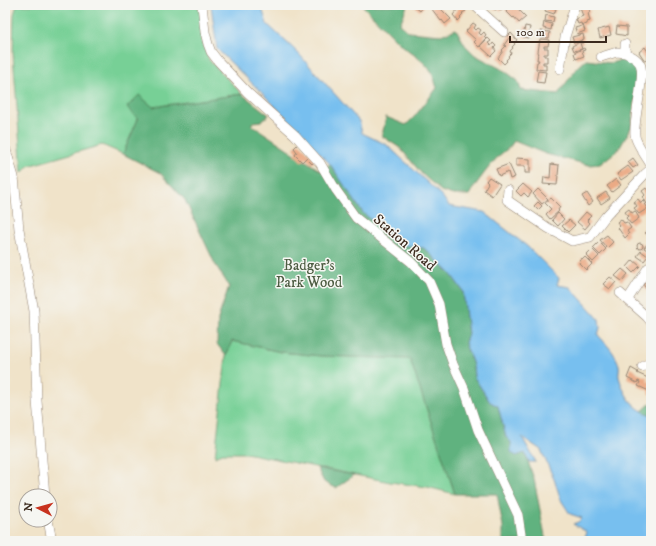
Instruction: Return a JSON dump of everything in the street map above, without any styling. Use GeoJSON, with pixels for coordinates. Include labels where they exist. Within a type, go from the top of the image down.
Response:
{"type":"FeatureCollection","features":[{"type":"Feature","properties":{"kind":"street","name":"Station Road"},"geometry":{"type":"LineString","coordinates":[[202,5],[208,44],[211,52],[218,61],[248,93],[296,135],[320,163],[336,190],[356,218],[411,262],[429,281],[439,304],[446,344],[453,364],[464,388],[478,430],[518,515],[522,541]]}},
{"type":"Feature","properties":{"kind":"street"},"geometry":{"type":"LineString","coordinates":[[474,5],[504,32]]}},
{"type":"Feature","properties":{"kind":"street"},"geometry":{"type":"LineString","coordinates":[[560,69],[565,37],[575,5]]}},
{"type":"Feature","properties":{"kind":"street"},"geometry":{"type":"LineString","coordinates":[[601,57],[625,48],[641,64],[642,74],[634,136],[651,165]]}},
{"type":"Feature","properties":{"kind":"street"},"geometry":{"type":"LineString","coordinates":[[6,150],[13,177],[19,229],[34,311],[37,401],[44,488]]}},
{"type":"Feature","properties":{"kind":"street"},"geometry":{"type":"LineString","coordinates":[[508,190],[507,200],[548,228],[572,241],[590,237],[605,217],[651,169]]}},
{"type":"Feature","properties":{"kind":"street"},"geometry":{"type":"LineString","coordinates":[[628,299],[648,268],[651,266]]}},
{"type":"Feature","properties":{"kind":"street"},"geometry":{"type":"LineString","coordinates":[[620,293],[651,322]]}},
{"type":"Feature","properties":{"kind":"street"},"geometry":{"type":"LineString","coordinates":[[642,367],[651,362]]}},
{"type":"Feature","properties":{"kind":"street"},"geometry":{"type":"LineString","coordinates":[[50,528],[52,541]]}},
{"type":"Feature","properties":{"kind":"green space"},"geometry":{"type":"Polygon","coordinates":[[[17,5],[198,5],[202,21],[202,41],[209,60],[242,94],[153,107],[138,119],[123,154],[102,145],[28,166],[22,173],[13,54],[14,14],[17,5]]]}},
{"type":"Feature","properties":{"kind":"green space"},"geometry":{"type":"Polygon","coordinates":[[[362,5],[406,5],[407,6],[400,24],[409,32],[441,35],[456,29],[465,45],[475,55],[505,71],[518,81],[521,90],[558,94],[577,68],[586,60],[611,63],[625,59],[637,67],[639,79],[631,128],[619,149],[600,164],[589,165],[546,154],[514,141],[493,162],[469,195],[453,195],[441,191],[422,174],[400,148],[382,136],[386,117],[406,125],[437,88],[432,72],[423,62],[399,43],[362,5]]]}},
{"type":"Feature","properties":{"kind":"green space","name":"Badger's Park Wood"},"geometry":{"type":"Polygon","coordinates":[[[242,94],[269,115],[261,121],[253,122],[252,125],[321,171],[330,164],[363,213],[403,245],[424,248],[450,273],[463,291],[468,334],[465,343],[473,365],[474,377],[490,402],[498,406],[506,436],[511,442],[516,456],[525,453],[534,479],[546,541],[503,541],[503,526],[497,494],[455,494],[410,359],[321,356],[281,352],[232,341],[226,356],[217,344],[218,319],[229,286],[215,264],[185,200],[160,173],[123,154],[138,119],[127,107],[139,95],[153,107],[242,94]]]}},
{"type":"Feature","properties":{"kind":"green space"},"geometry":{"type":"Polygon","coordinates":[[[232,341],[281,352],[321,356],[410,359],[455,494],[427,487],[390,482],[246,453],[222,453],[215,457],[226,356],[232,341]]]}},
{"type":"Feature","properties":{"kind":"green space"},"geometry":{"type":"Polygon","coordinates":[[[651,403],[651,415],[641,412],[651,403]]]}},
{"type":"Feature","properties":{"kind":"green space"},"geometry":{"type":"Polygon","coordinates":[[[317,468],[354,475],[336,488],[324,482],[317,468]]]}},
{"type":"Feature","properties":{"kind":"water"},"geometry":{"type":"Polygon","coordinates":[[[211,5],[261,5],[267,24],[297,52],[359,121],[362,133],[387,145],[442,196],[449,206],[484,212],[528,247],[559,278],[557,285],[570,287],[599,319],[600,328],[598,335],[610,348],[617,360],[619,366],[619,377],[624,390],[634,405],[651,415],[651,541],[584,541],[587,532],[573,524],[582,518],[570,514],[561,500],[554,479],[541,450],[522,437],[536,462],[529,462],[525,453],[516,456],[511,452],[511,442],[506,437],[498,406],[490,402],[474,377],[473,365],[465,343],[468,334],[463,291],[450,273],[424,248],[403,245],[363,213],[330,164],[264,95],[217,49],[211,5]]]}},
{"type":"Feature","properties":{"kind":"building"},"geometry":{"type":"Polygon","coordinates":[[[413,5],[423,5],[424,6],[420,11],[413,5]]]}},
{"type":"Feature","properties":{"kind":"building"},"geometry":{"type":"Polygon","coordinates":[[[434,5],[437,5],[451,19],[445,24],[442,20],[441,21],[431,8],[434,5]]]}},
{"type":"Feature","properties":{"kind":"building"},"geometry":{"type":"Polygon","coordinates":[[[460,5],[467,5],[468,7],[465,9],[466,11],[462,13],[461,18],[458,21],[453,15],[460,5]]]}},
{"type":"Feature","properties":{"kind":"building"},"geometry":{"type":"Polygon","coordinates":[[[490,5],[507,5],[501,11],[498,8],[495,10],[490,5]]]}},
{"type":"Feature","properties":{"kind":"building"},"geometry":{"type":"Polygon","coordinates":[[[511,5],[514,7],[515,6],[526,17],[519,23],[505,10],[511,5]]]}},
{"type":"Feature","properties":{"kind":"building"},"geometry":{"type":"Polygon","coordinates":[[[547,5],[553,6],[552,7],[556,9],[554,14],[545,11],[547,5]]]}},
{"type":"Feature","properties":{"kind":"building"},"geometry":{"type":"Polygon","coordinates":[[[588,6],[590,21],[583,25],[585,31],[577,34],[575,28],[582,26],[581,23],[578,24],[576,19],[583,16],[580,8],[588,6]]]}},
{"type":"Feature","properties":{"kind":"building"},"geometry":{"type":"Polygon","coordinates":[[[546,15],[554,17],[553,22],[545,21],[546,15]]]}},
{"type":"Feature","properties":{"kind":"building"},"geometry":{"type":"Polygon","coordinates":[[[544,22],[552,24],[551,30],[543,28],[544,22]]]}},
{"type":"Feature","properties":{"kind":"building"},"geometry":{"type":"Polygon","coordinates":[[[473,23],[476,25],[474,28],[476,30],[478,28],[481,30],[479,33],[481,35],[484,32],[486,35],[484,37],[486,39],[479,47],[474,42],[476,40],[466,31],[473,23]]]}},
{"type":"Feature","properties":{"kind":"building"},"geometry":{"type":"Polygon","coordinates":[[[525,26],[530,27],[528,38],[523,37],[525,26]]]}},
{"type":"Feature","properties":{"kind":"building"},"geometry":{"type":"Polygon","coordinates":[[[617,26],[627,27],[627,36],[616,34],[617,26]]]}},
{"type":"Feature","properties":{"kind":"building"},"geometry":{"type":"Polygon","coordinates":[[[609,27],[611,35],[600,38],[598,30],[609,27]]]}},
{"type":"Feature","properties":{"kind":"building"},"geometry":{"type":"Polygon","coordinates":[[[541,31],[550,32],[549,38],[541,37],[541,31]]]}},
{"type":"Feature","properties":{"kind":"building"},"geometry":{"type":"Polygon","coordinates":[[[511,33],[517,40],[510,51],[511,53],[506,60],[507,61],[504,64],[498,58],[506,46],[504,45],[511,33]]]}},
{"type":"Feature","properties":{"kind":"building"},"geometry":{"type":"Polygon","coordinates":[[[583,34],[584,39],[574,43],[572,37],[583,34]]]}},
{"type":"Feature","properties":{"kind":"building"},"geometry":{"type":"Polygon","coordinates":[[[488,38],[491,41],[488,43],[491,46],[493,43],[496,46],[494,48],[496,51],[491,56],[480,46],[488,38]]]}},
{"type":"Feature","properties":{"kind":"building"},"geometry":{"type":"Polygon","coordinates":[[[540,39],[549,40],[548,46],[544,46],[544,48],[548,48],[548,54],[544,54],[544,56],[547,56],[547,62],[543,62],[543,64],[546,64],[546,70],[536,69],[537,62],[539,60],[537,60],[540,39]]]}},
{"type":"Feature","properties":{"kind":"building"},"geometry":{"type":"Polygon","coordinates":[[[582,41],[583,43],[580,43],[582,49],[574,51],[572,46],[582,41]]]}},
{"type":"Feature","properties":{"kind":"building"},"geometry":{"type":"Polygon","coordinates":[[[645,47],[651,56],[645,61],[639,52],[645,47]]]}},
{"type":"Feature","properties":{"kind":"building"},"geometry":{"type":"Polygon","coordinates":[[[584,48],[585,50],[582,51],[584,56],[576,59],[574,53],[584,48]]]}},
{"type":"Feature","properties":{"kind":"building"},"geometry":{"type":"Polygon","coordinates":[[[651,62],[651,72],[647,64],[651,62]]]}},
{"type":"Feature","properties":{"kind":"building"},"geometry":{"type":"Polygon","coordinates":[[[538,71],[546,72],[544,83],[536,82],[538,71]]]}},
{"type":"Feature","properties":{"kind":"building"},"geometry":{"type":"Polygon","coordinates":[[[299,143],[316,160],[312,164],[306,158],[302,162],[295,155],[297,152],[294,148],[299,143]]]}},
{"type":"Feature","properties":{"kind":"building"},"geometry":{"type":"Polygon","coordinates":[[[516,158],[530,159],[530,173],[525,173],[525,166],[516,166],[516,158]]]}},
{"type":"Feature","properties":{"kind":"building"},"geometry":{"type":"Polygon","coordinates":[[[633,158],[638,165],[633,168],[628,162],[633,158]]]}},
{"type":"Feature","properties":{"kind":"building"},"geometry":{"type":"Polygon","coordinates":[[[509,164],[515,177],[510,179],[508,172],[499,176],[496,169],[509,164]]]}},
{"type":"Feature","properties":{"kind":"building"},"geometry":{"type":"Polygon","coordinates":[[[551,164],[559,165],[557,185],[543,184],[544,177],[550,178],[551,164]]]}},
{"type":"Feature","properties":{"kind":"building"},"geometry":{"type":"Polygon","coordinates":[[[628,166],[633,172],[621,180],[617,174],[628,166]]]}},
{"type":"Feature","properties":{"kind":"building"},"geometry":{"type":"Polygon","coordinates":[[[489,177],[500,184],[492,196],[484,190],[488,183],[486,181],[489,177]]]}},
{"type":"Feature","properties":{"kind":"building"},"geometry":{"type":"Polygon","coordinates":[[[616,179],[621,185],[612,192],[607,186],[616,179]]]}},
{"type":"Feature","properties":{"kind":"building"},"geometry":{"type":"Polygon","coordinates":[[[523,184],[532,192],[528,197],[524,193],[521,196],[516,191],[523,184]]]}},
{"type":"Feature","properties":{"kind":"building"},"geometry":{"type":"Polygon","coordinates":[[[646,188],[649,193],[651,191],[651,201],[647,204],[643,197],[645,195],[642,191],[646,188]]]}},
{"type":"Feature","properties":{"kind":"building"},"geometry":{"type":"Polygon","coordinates":[[[538,189],[548,199],[542,204],[533,194],[538,189]]]}},
{"type":"Feature","properties":{"kind":"building"},"geometry":{"type":"Polygon","coordinates":[[[606,192],[610,198],[601,204],[597,198],[606,192]]]}},
{"type":"Feature","properties":{"kind":"building"},"geometry":{"type":"Polygon","coordinates":[[[587,193],[593,202],[588,206],[582,196],[587,193]]]}},
{"type":"Feature","properties":{"kind":"building"},"geometry":{"type":"Polygon","coordinates":[[[551,198],[560,207],[558,210],[559,211],[550,219],[546,214],[551,209],[545,203],[551,198]]]}},
{"type":"Feature","properties":{"kind":"building"},"geometry":{"type":"Polygon","coordinates":[[[638,199],[641,203],[643,201],[648,208],[639,214],[634,208],[637,206],[634,202],[638,199]]]}},
{"type":"Feature","properties":{"kind":"building"},"geometry":{"type":"Polygon","coordinates":[[[538,202],[542,206],[538,210],[534,206],[538,202]]]}},
{"type":"Feature","properties":{"kind":"building"},"geometry":{"type":"Polygon","coordinates":[[[629,209],[632,213],[635,211],[639,218],[631,224],[626,218],[628,216],[625,212],[629,209]]]}},
{"type":"Feature","properties":{"kind":"building"},"geometry":{"type":"Polygon","coordinates":[[[586,212],[591,216],[587,220],[590,223],[585,229],[577,222],[586,212]]]}},
{"type":"Feature","properties":{"kind":"building"},"geometry":{"type":"Polygon","coordinates":[[[558,213],[564,219],[558,226],[552,220],[558,213]]]}},
{"type":"Feature","properties":{"kind":"building"},"geometry":{"type":"Polygon","coordinates":[[[621,219],[624,223],[627,222],[631,228],[627,231],[629,234],[625,238],[618,228],[620,226],[617,222],[621,219]]]}},
{"type":"Feature","properties":{"kind":"building"},"geometry":{"type":"Polygon","coordinates":[[[569,220],[575,225],[568,232],[562,226],[569,220]]]}},
{"type":"Feature","properties":{"kind":"building"},"geometry":{"type":"Polygon","coordinates":[[[648,230],[651,232],[650,237],[645,233],[648,230]]]}},
{"type":"Feature","properties":{"kind":"building"},"geometry":{"type":"Polygon","coordinates":[[[607,235],[613,242],[607,248],[600,240],[607,235]]]}},
{"type":"Feature","properties":{"kind":"building"},"geometry":{"type":"Polygon","coordinates":[[[651,239],[651,251],[650,252],[644,248],[651,239]]]}},
{"type":"Feature","properties":{"kind":"building"},"geometry":{"type":"Polygon","coordinates":[[[599,242],[606,249],[600,255],[593,248],[599,242]]]}},
{"type":"Feature","properties":{"kind":"building"},"geometry":{"type":"Polygon","coordinates":[[[640,243],[643,246],[640,249],[637,246],[640,243]]]}},
{"type":"Feature","properties":{"kind":"building"},"geometry":{"type":"Polygon","coordinates":[[[592,249],[599,256],[593,262],[586,255],[592,249]]]}},
{"type":"Feature","properties":{"kind":"building"},"geometry":{"type":"Polygon","coordinates":[[[641,251],[648,256],[644,261],[637,256],[641,251]]]}},
{"type":"Feature","properties":{"kind":"building"},"geometry":{"type":"Polygon","coordinates":[[[585,257],[592,264],[586,270],[579,263],[582,258],[583,259],[585,257]]]}},
{"type":"Feature","properties":{"kind":"building"},"geometry":{"type":"Polygon","coordinates":[[[633,260],[640,266],[633,273],[627,267],[633,260]]]}},
{"type":"Feature","properties":{"kind":"building"},"geometry":{"type":"Polygon","coordinates":[[[622,269],[628,274],[622,281],[615,276],[622,269]]]}},
{"type":"Feature","properties":{"kind":"building"},"geometry":{"type":"Polygon","coordinates":[[[610,277],[616,282],[610,289],[603,284],[610,277]]]}},
{"type":"Feature","properties":{"kind":"building"},"geometry":{"type":"Polygon","coordinates":[[[650,280],[651,281],[651,296],[643,284],[650,280]]]}},
{"type":"Feature","properties":{"kind":"building"},"geometry":{"type":"Polygon","coordinates":[[[631,368],[638,372],[637,373],[648,378],[647,380],[651,382],[649,384],[651,385],[651,395],[648,393],[649,391],[638,386],[640,382],[638,381],[637,383],[627,378],[631,368]]]}}]}
